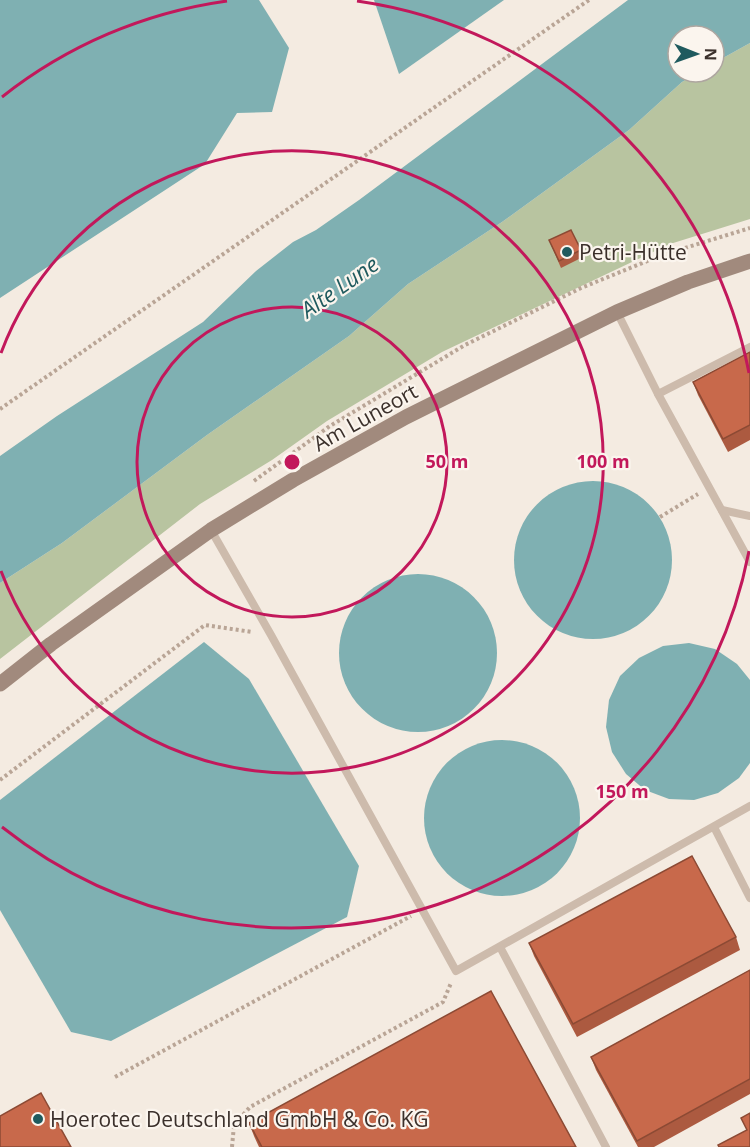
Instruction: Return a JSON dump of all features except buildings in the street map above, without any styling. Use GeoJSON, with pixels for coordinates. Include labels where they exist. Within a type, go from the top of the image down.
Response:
{"type":"FeatureCollection","features":[{"type":"Feature","properties":{"kind":"street","name":"Am Luneort"},"geometry":{"type":"LineString","coordinates":[[0,684],[51,644],[210,530],[293,480],[406,417],[617,312],[688,282],[750,261]]}},
{"type":"Feature","properties":{"kind":"lane"},"geometry":{"type":"LineString","coordinates":[[617,312],[658,394],[750,562]]}},
{"type":"Feature","properties":{"kind":"lane"},"geometry":{"type":"LineString","coordinates":[[658,394],[750,347]]}},
{"type":"Feature","properties":{"kind":"lane"},"geometry":{"type":"LineString","coordinates":[[722,510],[750,516]]}},
{"type":"Feature","properties":{"kind":"lane"},"geometry":{"type":"LineString","coordinates":[[210,530],[271,635],[456,971],[750,806]]}},
{"type":"Feature","properties":{"kind":"lane"},"geometry":{"type":"LineString","coordinates":[[714,826],[750,898]]}},
{"type":"Feature","properties":{"kind":"lane"},"geometry":{"type":"LineString","coordinates":[[500,947],[606,1147]]}},
{"type":"Feature","properties":{"kind":"path"},"geometry":{"type":"LineString","coordinates":[[0,409],[589,0]]}},
{"type":"Feature","properties":{"kind":"path"},"geometry":{"type":"LineString","coordinates":[[660,517],[709,488]]}},
{"type":"Feature","properties":{"kind":"path"},"geometry":{"type":"LineString","coordinates":[[0,780],[205,625],[271,635]]}},
{"type":"Feature","properties":{"kind":"path"},"geometry":{"type":"LineString","coordinates":[[115,1077],[422,910]]}},
{"type":"Feature","properties":{"kind":"path"},"geometry":{"type":"LineString","coordinates":[[232,1147],[234,1125],[250,1107],[443,1002],[456,971]]}},
{"type":"Feature","properties":{"kind":"green space"},"geometry":{"type":"Polygon","coordinates":[[[750,43],[750,219],[670,244],[442,352],[327,421],[272,460],[200,504],[0,659],[0,583],[62,543],[207,435],[349,336],[408,284],[502,222],[629,130],[680,84],[726,84],[726,56],[750,43]]]}},
{"type":"Feature","properties":{"kind":"water"},"geometry":{"type":"Polygon","coordinates":[[[0,0],[259,0],[289,48],[272,112],[237,113],[205,164],[0,298],[0,0]]]}},
{"type":"Feature","properties":{"kind":"water"},"geometry":{"type":"Polygon","coordinates":[[[374,0],[504,0],[399,74],[374,0]]]}},
{"type":"Feature","properties":{"kind":"water","name":"Alte Lune"},"geometry":{"type":"Polygon","coordinates":[[[628,0],[750,0],[750,43],[726,56],[726,24],[666,24],[666,84],[680,84],[629,130],[502,222],[408,284],[349,336],[207,435],[62,543],[0,583],[0,456],[57,416],[203,322],[256,271],[293,242],[316,230],[628,0]]]}},
{"type":"Feature","properties":{"kind":"water"},"geometry":{"type":"Polygon","coordinates":[[[593,481],[623,487],[637,494],[649,504],[659,516],[666,530],[672,560],[666,590],[659,604],[649,616],[637,626],[623,633],[593,639],[563,633],[549,626],[537,616],[527,604],[520,590],[514,560],[520,530],[527,516],[537,504],[549,494],[563,487],[593,481]]]}},
{"type":"Feature","properties":{"kind":"water"},"geometry":{"type":"Polygon","coordinates":[[[418,574],[448,580],[462,587],[474,597],[484,609],[491,623],[497,653],[491,683],[484,697],[474,709],[462,719],[448,726],[418,732],[388,726],[374,719],[362,709],[352,697],[345,683],[339,653],[345,623],[352,609],[362,597],[374,587],[388,580],[418,574]]]}},
{"type":"Feature","properties":{"kind":"water"},"geometry":{"type":"Polygon","coordinates":[[[204,642],[249,679],[359,866],[347,917],[111,1041],[71,1032],[0,910],[0,800],[204,642]]]}},
{"type":"Feature","properties":{"kind":"water"},"geometry":{"type":"Polygon","coordinates":[[[689,643],[715,649],[737,664],[750,680],[750,763],[739,778],[718,793],[694,800],[669,799],[645,790],[626,774],[612,752],[606,727],[609,700],[620,676],[639,658],[663,646],[689,643]]]}},
{"type":"Feature","properties":{"kind":"water"},"geometry":{"type":"Polygon","coordinates":[[[502,740],[517,741],[532,746],[557,763],[574,788],[579,803],[579,833],[574,848],[557,873],[532,890],[517,895],[502,896],[487,895],[472,890],[447,873],[430,848],[425,833],[424,818],[425,803],[430,788],[447,763],[472,746],[487,741],[502,740]]]}},
{"type":"Feature","properties":{"kind":"place","name":"Petri-Hütte"},"geometry":{"type":"Point","coordinates":[567,252]}},
{"type":"Feature","properties":{"kind":"place","name":"Hoerotec Deutschland GmbH & Co. KG"},"geometry":{"type":"Point","coordinates":[38,1119]}}]}
